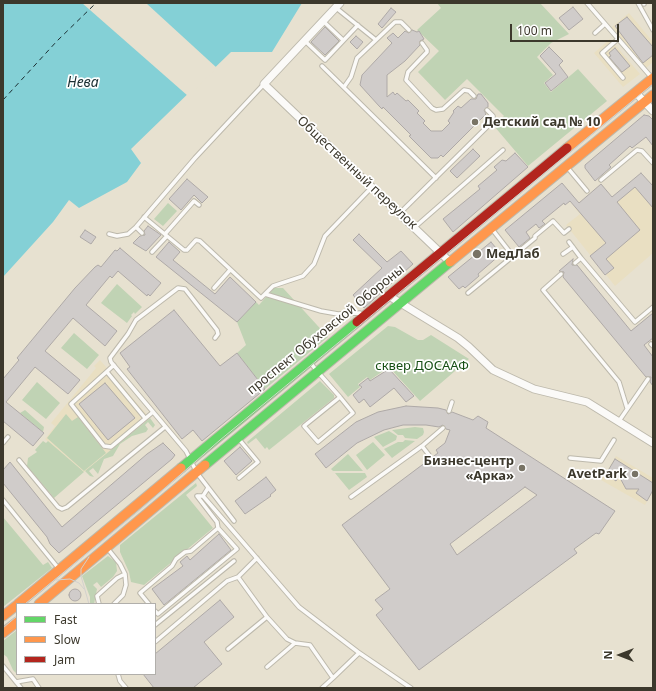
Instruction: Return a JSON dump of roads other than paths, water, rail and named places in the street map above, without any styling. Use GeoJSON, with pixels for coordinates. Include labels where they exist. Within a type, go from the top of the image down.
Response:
{"type":"FeatureCollection","features":[{"type":"Feature","properties":{"kind":"main road","name":"проспект Обуховской Обороны"},"geometry":{"type":"LineString","coordinates":[[19,603],[309,361],[653,79]]}},
{"type":"Feature","properties":{"kind":"main road","name":"проспект Обуховской Обороны"},"geometry":{"type":"LineString","coordinates":[[40,603],[197,473],[237,437],[653,96]]}},
{"type":"Feature","properties":{"kind":"main road","name":"проспект Обуховской Обороны"},"geometry":{"type":"LineString","coordinates":[[3,616],[16,606]]}},
{"type":"Feature","properties":{"kind":"main road"},"geometry":{"type":"LineString","coordinates":[[3,633],[16,623]]}},
{"type":"Feature","properties":{"kind":"street"},"geometry":{"type":"LineString","coordinates":[[264,84],[338,5]]}},
{"type":"Feature","properties":{"kind":"street","name":"Общественный переулок"},"geometry":{"type":"LineString","coordinates":[[264,84],[450,262]]}},
{"type":"Feature","properties":{"kind":"street"},"geometry":{"type":"LineString","coordinates":[[636,92],[653,111]]}},
{"type":"Feature","properties":{"kind":"street"},"geometry":{"type":"LineString","coordinates":[[389,296],[458,338],[477,359],[492,370],[510,379],[552,394],[587,402],[653,443]]}},
{"type":"Feature","properties":{"kind":"lane"},"geometry":{"type":"LineString","coordinates":[[587,3],[653,79]]}},
{"type":"Feature","properties":{"kind":"lane"},"geometry":{"type":"LineString","coordinates":[[638,3],[653,30]]}},
{"type":"Feature","properties":{"kind":"lane"},"geometry":{"type":"LineString","coordinates":[[338,5],[376,40]]}},
{"type":"Feature","properties":{"kind":"lane"},"geometry":{"type":"LineString","coordinates":[[323,20],[344,40]]}},
{"type":"Feature","properties":{"kind":"lane"},"geometry":{"type":"LineString","coordinates":[[344,87],[351,77],[357,58],[376,40],[398,21],[409,30]]}},
{"type":"Feature","properties":{"kind":"lane"},"geometry":{"type":"LineString","coordinates":[[595,33],[605,24]]}},
{"type":"Feature","properties":{"kind":"lane"},"geometry":{"type":"LineString","coordinates":[[304,40],[325,60],[358,25]]}},
{"type":"Feature","properties":{"kind":"lane"},"geometry":{"type":"LineString","coordinates":[[618,39],[602,53],[623,78]]}},
{"type":"Feature","properties":{"kind":"lane"},"geometry":{"type":"LineString","coordinates":[[422,43],[427,52],[406,76],[406,80],[413,89],[436,110],[443,109],[464,90],[469,91],[474,96]]}},
{"type":"Feature","properties":{"kind":"lane"},"geometry":{"type":"LineString","coordinates":[[322,66],[436,178]]}},
{"type":"Feature","properties":{"kind":"lane"},"geometry":{"type":"LineString","coordinates":[[109,234],[116,236],[128,234],[136,227],[195,158],[264,84]]}},
{"type":"Feature","properties":{"kind":"lane"},"geometry":{"type":"LineString","coordinates":[[400,213],[493,121],[493,116],[487,110]]}},
{"type":"Feature","properties":{"kind":"lane"},"geometry":{"type":"LineString","coordinates":[[601,180],[639,149],[653,163]]}},
{"type":"Feature","properties":{"kind":"lane"},"geometry":{"type":"LineString","coordinates":[[415,227],[503,150]]}},
{"type":"Feature","properties":{"kind":"lane"},"geometry":{"type":"LineString","coordinates":[[567,166],[587,191]]}},
{"type":"Feature","properties":{"kind":"lane"},"geometry":{"type":"LineString","coordinates":[[144,217],[187,250],[196,240],[200,241],[261,298],[274,286],[303,276],[314,264],[325,236],[372,187]]}},
{"type":"Feature","properties":{"kind":"lane"},"geometry":{"type":"LineString","coordinates":[[152,252],[194,201],[198,205]]}},
{"type":"Feature","properties":{"kind":"lane"},"geometry":{"type":"LineString","coordinates":[[468,293],[553,221],[564,233],[569,229]]}},
{"type":"Feature","properties":{"kind":"lane"},"geometry":{"type":"LineString","coordinates":[[136,227],[142,233]]}},
{"type":"Feature","properties":{"kind":"lane"},"geometry":{"type":"LineString","coordinates":[[491,228],[513,256]]}},
{"type":"Feature","properties":{"kind":"lane"},"geometry":{"type":"LineString","coordinates":[[155,242],[159,244]]}},
{"type":"Feature","properties":{"kind":"lane"},"geometry":{"type":"LineString","coordinates":[[569,242],[635,322],[653,307]]}},
{"type":"Feature","properties":{"kind":"lane"},"geometry":{"type":"LineString","coordinates":[[563,254],[573,247]]}},
{"type":"Feature","properties":{"kind":"lane"},"geometry":{"type":"LineString","coordinates":[[575,263],[581,258]]}},
{"type":"Feature","properties":{"kind":"lane"},"geometry":{"type":"LineString","coordinates":[[214,288],[230,270]]}},
{"type":"Feature","properties":{"kind":"lane"},"geometry":{"type":"LineString","coordinates":[[561,274],[543,290],[619,382],[627,408]]}},
{"type":"Feature","properties":{"kind":"lane"},"geometry":{"type":"LineString","coordinates":[[215,338],[218,334],[217,330],[185,289],[178,288],[136,320],[128,334],[111,354],[110,358],[114,365],[186,451],[197,473],[234,521]]}},
{"type":"Feature","properties":{"kind":"lane"},"geometry":{"type":"LineString","coordinates":[[265,294],[321,311],[338,314],[360,313],[364,317]]}},
{"type":"Feature","properties":{"kind":"lane"},"geometry":{"type":"LineString","coordinates":[[309,361],[353,412],[318,442],[304,426],[340,397]]}},
{"type":"Feature","properties":{"kind":"lane"},"geometry":{"type":"LineString","coordinates":[[114,365],[71,404],[104,446],[111,447],[153,412]]}},
{"type":"Feature","properties":{"kind":"lane"},"geometry":{"type":"LineString","coordinates":[[107,372],[145,418]]}},
{"type":"Feature","properties":{"kind":"lane"},"geometry":{"type":"LineString","coordinates":[[619,421],[648,379]]}},
{"type":"Feature","properties":{"kind":"lane"},"geometry":{"type":"LineString","coordinates":[[449,411],[452,402]]}},
{"type":"Feature","properties":{"kind":"lane"},"geometry":{"type":"LineString","coordinates":[[19,460],[58,507],[62,509],[67,508],[165,427]]}},
{"type":"Feature","properties":{"kind":"lane"},"geometry":{"type":"LineString","coordinates":[[351,497],[422,446],[443,428]]}},
{"type":"Feature","properties":{"kind":"lane"},"geometry":{"type":"LineString","coordinates":[[3,443],[8,437]]}},
{"type":"Feature","properties":{"kind":"lane"},"geometry":{"type":"LineString","coordinates":[[237,437],[260,463],[239,478]]}},
{"type":"Feature","properties":{"kind":"lane"},"geometry":{"type":"LineString","coordinates":[[570,458],[601,461],[614,440]]}},
{"type":"Feature","properties":{"kind":"lane"},"geometry":{"type":"LineString","coordinates":[[422,446],[429,455]]}},
{"type":"Feature","properties":{"kind":"lane"},"geometry":{"type":"LineString","coordinates":[[204,496],[208,488]]}},
{"type":"Feature","properties":{"kind":"lane"},"geometry":{"type":"LineString","coordinates":[[156,612],[158,614],[237,549],[218,528],[217,522],[197,496],[204,496],[299,607],[359,653],[411,688]]}},
{"type":"Feature","properties":{"kind":"lane"},"geometry":{"type":"LineString","coordinates":[[3,500],[60,570]]}},
{"type":"Feature","properties":{"kind":"lane"},"geometry":{"type":"LineString","coordinates":[[148,603],[140,593],[172,566],[181,556],[191,551],[218,528]]}},
{"type":"Feature","properties":{"kind":"lane"},"geometry":{"type":"LineString","coordinates":[[107,548],[120,564],[125,574],[126,585],[123,596],[115,603]]}},
{"type":"Feature","properties":{"kind":"lane"},"geometry":{"type":"LineString","coordinates":[[156,641],[227,581],[238,577],[257,558]]}},
{"type":"Feature","properties":{"kind":"lane"},"geometry":{"type":"LineString","coordinates":[[156,624],[234,561]]}},
{"type":"Feature","properties":{"kind":"lane"},"geometry":{"type":"LineString","coordinates":[[99,603],[96,596],[117,578],[125,574]]}},
{"type":"Feature","properties":{"kind":"lane"},"geometry":{"type":"LineString","coordinates":[[238,577],[267,617],[287,639],[295,643],[310,645],[333,678]]}},
{"type":"Feature","properties":{"kind":"lane"},"geometry":{"type":"LineString","coordinates":[[228,649],[267,617]]}},
{"type":"Feature","properties":{"kind":"lane"},"geometry":{"type":"LineString","coordinates":[[267,667],[295,643]]}},
{"type":"Feature","properties":{"kind":"lane"},"geometry":{"type":"LineString","coordinates":[[322,688],[359,653]]}},
{"type":"Feature","properties":{"kind":"lane"},"geometry":{"type":"LineString","coordinates":[[3,666],[21,688]]}},
{"type":"Feature","properties":{"kind":"lane"},"geometry":{"type":"LineString","coordinates":[[118,675],[120,681],[126,688]]}},
{"type":"Feature","properties":{"kind":"lane"},"geometry":{"type":"LineString","coordinates":[[16,682],[33,679],[39,688]]}},
{"type":"Feature","properties":{"kind":"water","name":"Нева"},"geometry":{"type":"Polygon","coordinates":[[[3,3],[302,3],[272,52],[231,52],[131,149],[141,163],[127,182],[79,208],[69,200],[53,222],[3,277],[3,3]]]}},
{"type":"Feature","properties":{"kind":"tram line"},"geometry":{"type":"LineString","coordinates":[[26,603],[140,510],[220,440],[653,84]]}},
{"type":"Feature","properties":{"kind":"tram line"},"geometry":{"type":"LineString","coordinates":[[89,557],[81,569],[81,576],[89,603]]}},
{"type":"Feature","properties":{"kind":"tram line"},"geometry":{"type":"LineString","coordinates":[[56,580],[70,579],[79,583],[84,589]]}},
{"type":"Feature","properties":{"kind":"tram line"},"geometry":{"type":"LineString","coordinates":[[3,628],[16,617]]}},
{"type":"Feature","properties":{"kind":"place","name":"Детский сад № 10"},"geometry":{"type":"Point","coordinates":[475,122]}},
{"type":"Feature","properties":{"kind":"place","name":"МедЛаб"},"geometry":{"type":"Point","coordinates":[477,254]}},
{"type":"Feature","properties":{"kind":"place","name":"Бизнес-центр «Арка»"},"geometry":{"type":"Point","coordinates":[522,468]}},
{"type":"Feature","properties":{"kind":"place","name":"AvetPark"},"geometry":{"type":"Point","coordinates":[635,474]}},
{"type":"Feature","properties":{"kind":"park label","name":"сквер ДОСААФ"},"geometry":{"type":"Point","coordinates":[422,366]}}]}
